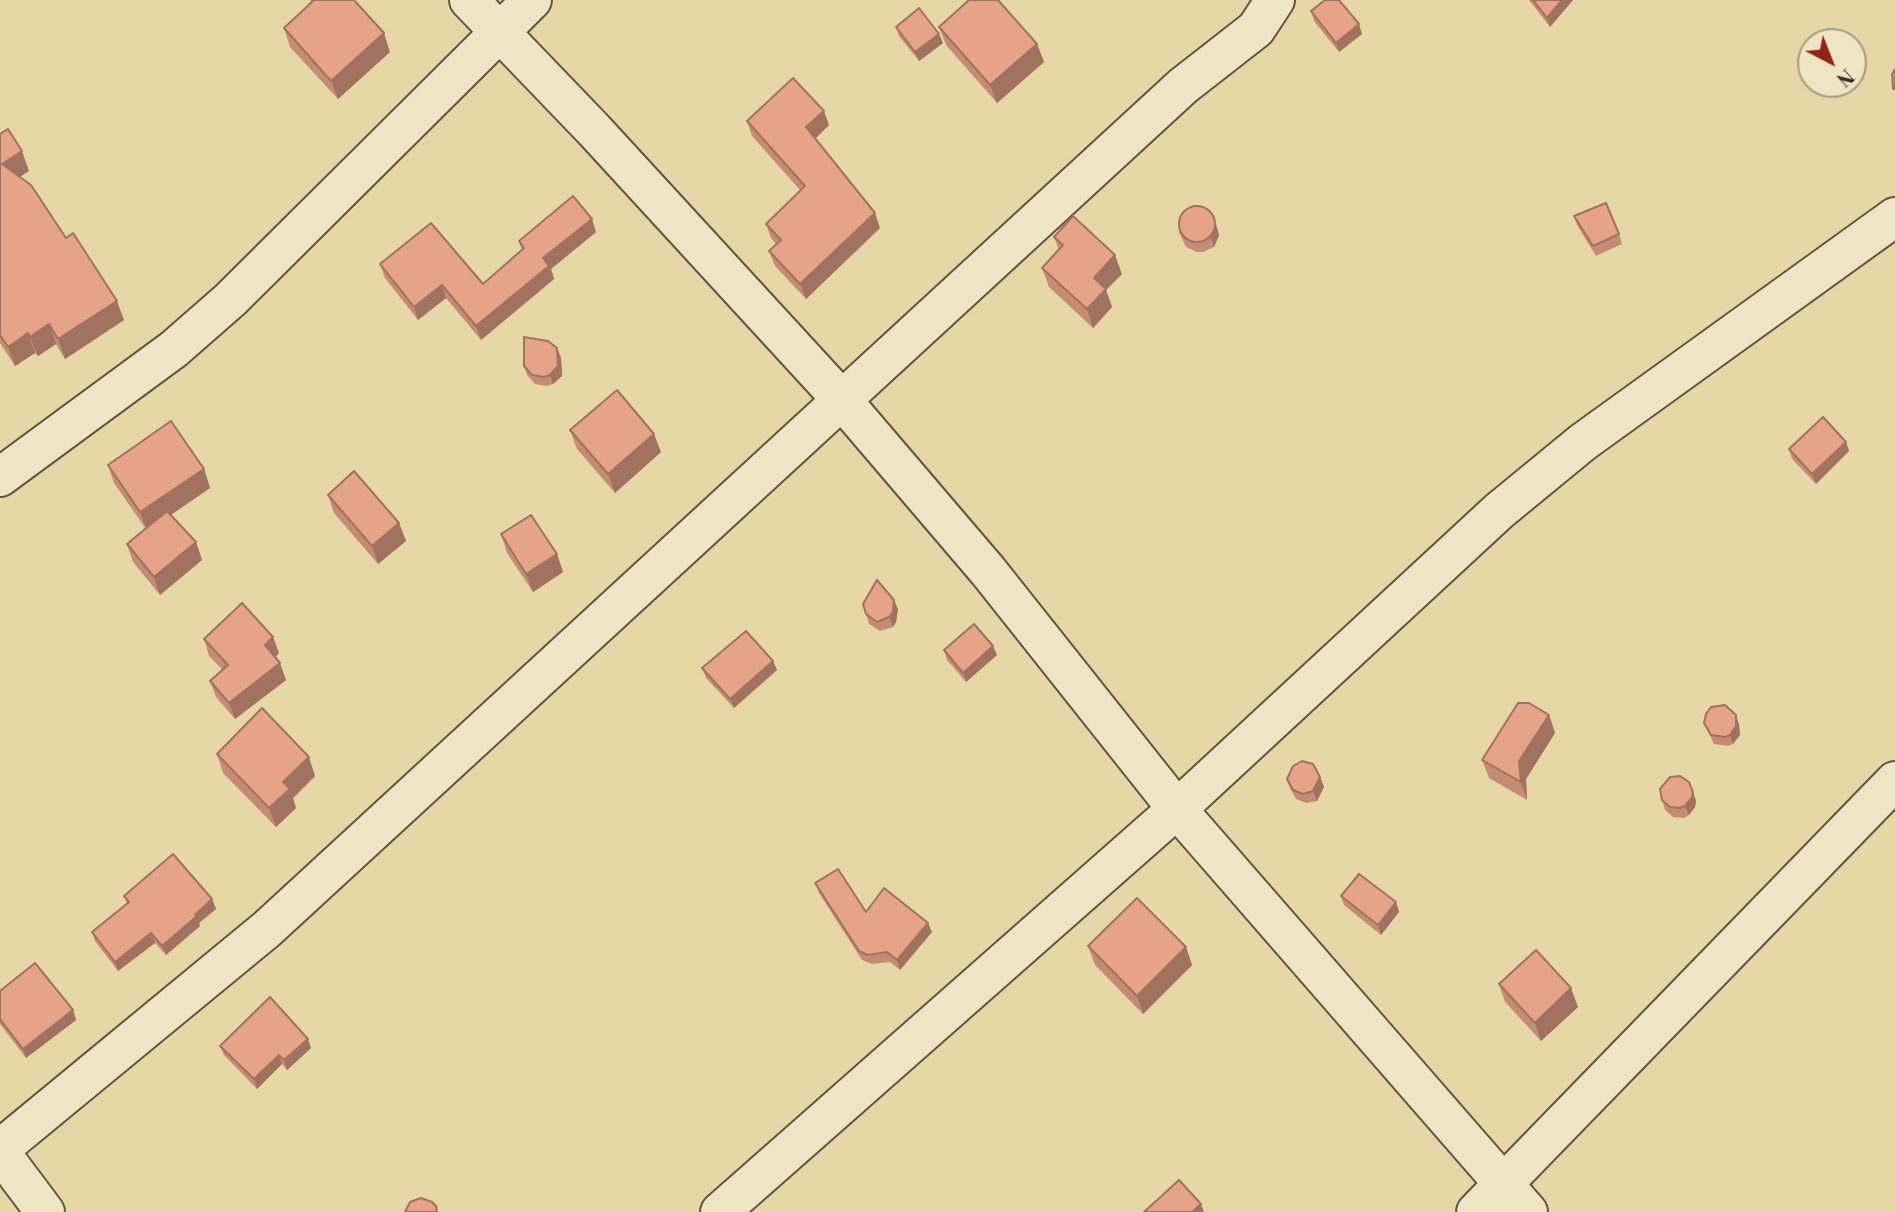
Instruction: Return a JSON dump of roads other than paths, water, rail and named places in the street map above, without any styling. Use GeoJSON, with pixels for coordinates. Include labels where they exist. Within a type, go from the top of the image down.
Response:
{"type":"FeatureCollection","features":[{"type":"Feature","properties":{"kind":"street"},"geometry":{"type":"LineString","coordinates":[[469,0],[502,32],[842,400],[988,571],[1177,809],[1517,1198]]}},
{"type":"Feature","properties":{"kind":"street"},"geometry":{"type":"LineString","coordinates":[[0,477],[174,349],[230,300],[532,0]]}},
{"type":"Feature","properties":{"kind":"street"},"geometry":{"type":"LineString","coordinates":[[45,1212],[0,1150],[267,929],[1183,86],[1266,15],[1295,0]]}},
{"type":"Feature","properties":{"kind":"street"},"geometry":{"type":"LineString","coordinates":[[720,1212],[1177,809],[1499,511],[1583,442],[1895,217]]}},
{"type":"Feature","properties":{"kind":"street"},"geometry":{"type":"LineString","coordinates":[[1476,1212],[1517,1198],[1614,1069],[1895,781]]}}]}
